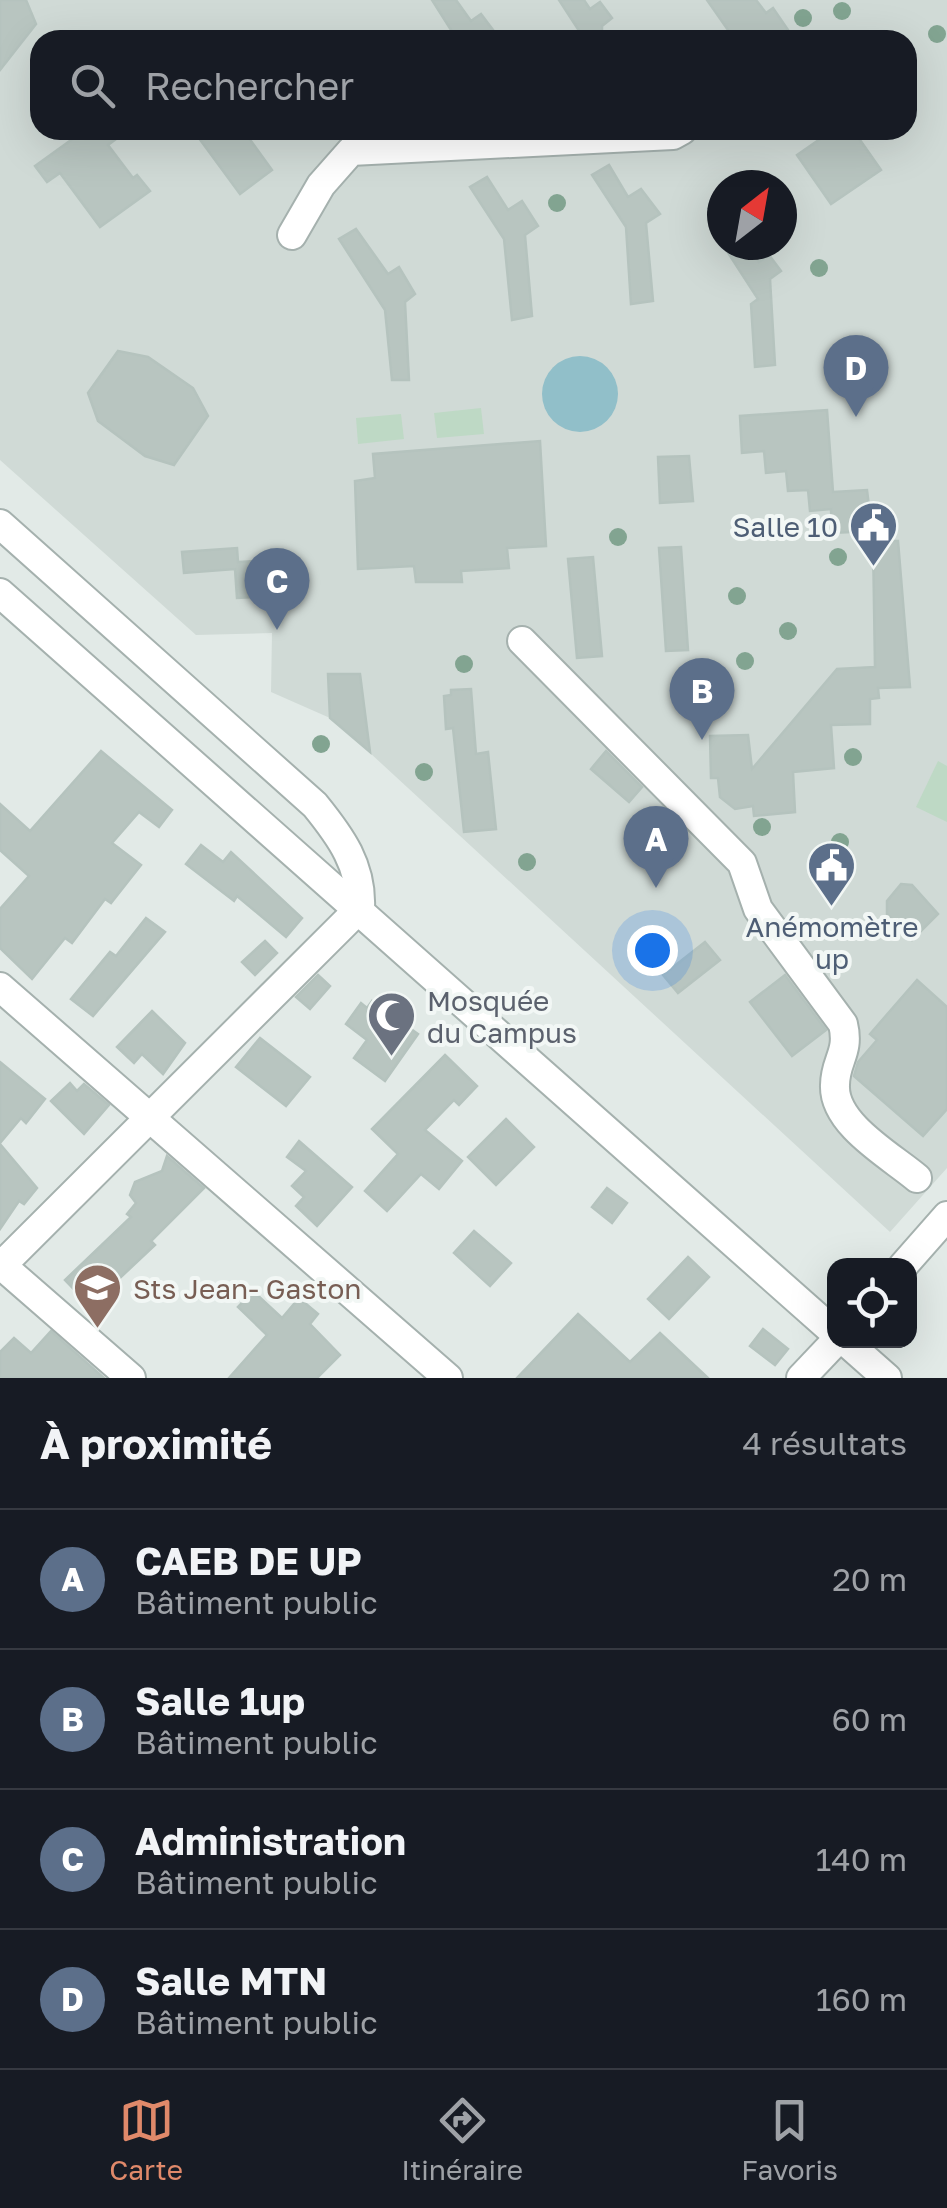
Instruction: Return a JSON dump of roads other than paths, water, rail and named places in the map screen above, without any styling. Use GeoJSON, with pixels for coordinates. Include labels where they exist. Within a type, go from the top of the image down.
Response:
{"type":"FeatureCollection","features":[{"type":"Feature","properties":{"kind":"street"},"geometry":{"type":"LineString","coordinates":[[292,235],[321,185],[352,151],[573,140]]}},
{"type":"Feature","properties":{"kind":"street"},"geometry":{"type":"LineString","coordinates":[[0,524],[316,805],[341,838],[356,869],[360,908]]}},
{"type":"Feature","properties":{"kind":"street"},"geometry":{"type":"LineString","coordinates":[[0,594],[360,908],[827,1326]]}},
{"type":"Feature","properties":{"kind":"street"},"geometry":{"type":"LineString","coordinates":[[522,641],[742,863],[758,908],[842,1024],[848,1044],[834,1086],[848,1120],[917,1178]]}},
{"type":"Feature","properties":{"kind":"street"},"geometry":{"type":"LineString","coordinates":[[131,1378],[0,1266],[360,908]]}},
{"type":"Feature","properties":{"kind":"street"},"geometry":{"type":"LineString","coordinates":[[0,987],[448,1378]]}},
{"type":"Feature","properties":{"kind":"street"},"geometry":{"type":"LineString","coordinates":[[911,1258],[947,1216]]}},
{"type":"Feature","properties":{"kind":"street"},"geometry":{"type":"LineString","coordinates":[[802,1378],[832,1348]]}},
{"type":"Feature","properties":{"kind":"street"},"geometry":{"type":"LineString","coordinates":[[850,1348],[886,1378]]}},
{"type":"Feature","properties":{"kind":"water"},"geometry":{"type":"Polygon","coordinates":[[[580,356],[607,367],[618,394],[607,421],[580,432],[553,421],[542,394],[553,367],[580,356]]]}},
{"type":"Feature","properties":{"kind":"place","name":"Salle MTN"},"geometry":{"type":"Point","coordinates":[856,417]}},
{"type":"Feature","properties":{"kind":"place","name":"Salle 10"},"geometry":{"type":"Point","coordinates":[873,568]}},
{"type":"Feature","properties":{"kind":"place","name":"Administration"},"geometry":{"type":"Point","coordinates":[277,630]}},
{"type":"Feature","properties":{"kind":"place","name":"Salle 1up"},"geometry":{"type":"Point","coordinates":[702,740]}},
{"type":"Feature","properties":{"kind":"place","name":"CAEB DE UP"},"geometry":{"type":"Point","coordinates":[656,888]}},
{"type":"Feature","properties":{"kind":"place","name":"Anémomètre up"},"geometry":{"type":"Point","coordinates":[832,908]}},
{"type":"Feature","properties":{"kind":"place","name":"Mosquée du Campus"},"geometry":{"type":"Point","coordinates":[392,1058]}},
{"type":"Feature","properties":{"kind":"place","name":"Sts Jean- Gaston"},"geometry":{"type":"Point","coordinates":[98,1330]}}]}
